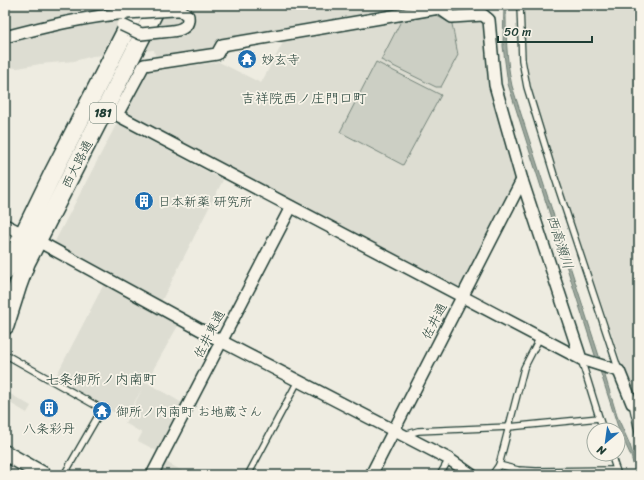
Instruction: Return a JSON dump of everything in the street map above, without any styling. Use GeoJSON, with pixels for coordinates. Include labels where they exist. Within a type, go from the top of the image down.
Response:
{"type":"FeatureCollection","features":[{"type":"Feature","properties":{"kind":"main road","name":"西大路通"},"geometry":{"type":"LineString","coordinates":[[5,272],[30,238],[166,8]]}},
{"type":"Feature","properties":{"kind":"main road","name":"西大路通"},"geometry":{"type":"LineString","coordinates":[[5,326],[30,238],[133,9]]}},
{"type":"Feature","properties":{"kind":"main road"},"geometry":{"type":"LineString","coordinates":[[5,453],[42,475]]}},
{"type":"Feature","properties":{"kind":"street"},"geometry":{"type":"LineString","coordinates":[[5,38],[52,24],[133,9],[166,8],[181,10],[188,16],[189,21],[186,26],[181,29],[141,34],[103,15]]}},
{"type":"Feature","properties":{"kind":"street"},"geometry":{"type":"LineString","coordinates":[[581,359],[522,180],[495,84],[489,20],[483,15],[452,17],[439,8],[222,45],[217,54],[144,64],[117,115],[581,359],[619,372],[636,403]]}},
{"type":"Feature","properties":{"kind":"street","name":"佐井通"},"geometry":{"type":"LineString","coordinates":[[371,475],[522,180]]}},
{"type":"Feature","properties":{"kind":"street","name":"佐井東通"},"geometry":{"type":"LineString","coordinates":[[152,475],[292,207]]}},
{"type":"Feature","properties":{"kind":"street"},"geometry":{"type":"LineString","coordinates":[[5,225],[221,341],[449,459],[472,475]]}},
{"type":"Feature","properties":{"kind":"lane"},"geometry":{"type":"LineString","coordinates":[[520,5],[522,60],[527,87],[619,372]]}},
{"type":"Feature","properties":{"kind":"lane"},"geometry":{"type":"LineString","coordinates":[[492,475],[499,464],[524,368],[540,337]]}},
{"type":"Feature","properties":{"kind":"lane"},"geometry":{"type":"LineString","coordinates":[[8,356],[102,409],[64,475]]}},
{"type":"Feature","properties":{"kind":"lane"},"geometry":{"type":"LineString","coordinates":[[581,359],[600,422]]}},
{"type":"Feature","properties":{"kind":"lane"},"geometry":{"type":"LineString","coordinates":[[248,475],[298,380]]}},
{"type":"Feature","properties":{"kind":"lane"},"geometry":{"type":"LineString","coordinates":[[636,403],[639,436]]}},
{"type":"Feature","properties":{"kind":"lane"},"geometry":{"type":"LineString","coordinates":[[404,436],[418,431],[509,427],[599,418]]}},
{"type":"Feature","properties":{"kind":"lane"},"geometry":{"type":"LineString","coordinates":[[440,475],[449,459]]}},
{"type":"Feature","properties":{"kind":"lane"},"geometry":{"type":"LineString","coordinates":[[499,464],[518,470],[617,472],[614,462]]}},
{"type":"Feature","properties":{"kind":"shaded area"},"geometry":{"type":"Polygon","coordinates":[[[5,5],[429,5],[214,51],[155,56],[154,50],[93,56],[74,61],[40,64],[18,68],[5,67],[5,5]]]}},
{"type":"Feature","properties":{"kind":"shaded area"},"geometry":{"type":"Polygon","coordinates":[[[525,5],[639,5],[639,396],[634,393],[628,382],[531,98],[526,55],[525,5]]]}},
{"type":"Feature","properties":{"kind":"shaded area"},"geometry":{"type":"Polygon","coordinates":[[[437,14],[450,23],[486,22],[486,60],[491,93],[517,173],[517,182],[461,286],[454,288],[126,116],[124,112],[145,72],[219,62],[261,83],[285,39],[437,14]]]}},
{"type":"Feature","properties":{"kind":"shaded area"},"geometry":{"type":"Polygon","coordinates":[[[435,15],[452,24],[458,55],[441,87],[436,87],[381,60],[401,21],[435,15]]]}},
{"type":"Feature","properties":{"kind":"shaded area"},"geometry":{"type":"Polygon","coordinates":[[[376,62],[441,95],[403,165],[340,132],[376,62]]]}},
{"type":"Feature","properties":{"kind":"shaded area"},"geometry":{"type":"Polygon","coordinates":[[[117,123],[223,180],[161,302],[53,245],[117,123]]]}},
{"type":"Feature","properties":{"kind":"shaded area"},"geometry":{"type":"Polygon","coordinates":[[[104,284],[179,324],[146,382],[184,404],[159,452],[138,441],[142,433],[125,423],[143,387],[125,419],[55,378],[104,284]]]}},
{"type":"Feature","properties":{"kind":"shaded area"},"geometry":{"type":"Polygon","coordinates":[[[5,391],[31,406],[27,413],[5,400],[5,391]]]}},
{"type":"Feature","properties":{"kind":"shaded area"},"geometry":{"type":"Polygon","coordinates":[[[164,461],[190,475],[157,475],[164,461]]]}},
{"type":"Feature","properties":{"kind":"water","name":"西高瀬川"},"geometry":{"type":"Polygon","coordinates":[[[504,5],[506,5],[507,56],[512,86],[620,422],[616,422],[508,84],[503,46],[504,5]]]}},
{"type":"Feature","properties":{"kind":"water"},"geometry":{"type":"Polygon","coordinates":[[[626,436],[639,475],[636,475],[631,456],[626,445],[626,436]]]}},
{"type":"Feature","properties":{"kind":"place","name":"妙玄寺"},"geometry":{"type":"Point","coordinates":[247,59]}},
{"type":"Feature","properties":{"kind":"place","name":"日本新薬 研究所"},"geometry":{"type":"Point","coordinates":[144,201]}},
{"type":"Feature","properties":{"kind":"place","name":"八条彩丹"},"geometry":{"type":"Point","coordinates":[49,408]}},
{"type":"Feature","properties":{"kind":"place","name":"御所ノ内南町 お地蔵さん"},"geometry":{"type":"Point","coordinates":[102,411]}},
{"type":"Feature","properties":{"kind":"district","name":"吉祥院西ノ庄門口町"},"geometry":{"type":"Point","coordinates":[304,98]}},
{"type":"Feature","properties":{"kind":"district","name":"七条御所ノ内南町"},"geometry":{"type":"Point","coordinates":[101,379]}}]}
